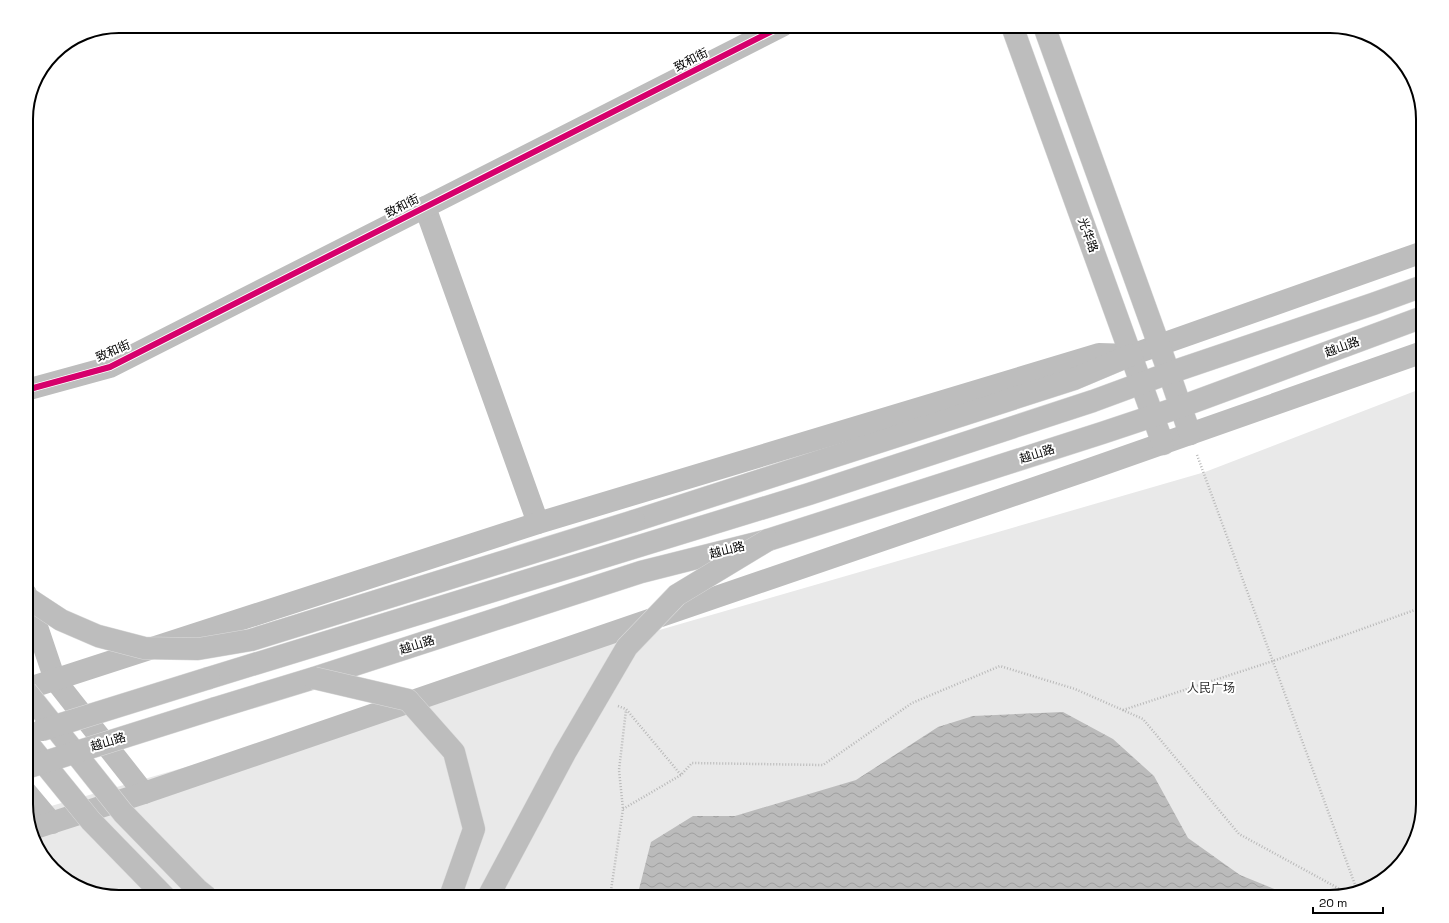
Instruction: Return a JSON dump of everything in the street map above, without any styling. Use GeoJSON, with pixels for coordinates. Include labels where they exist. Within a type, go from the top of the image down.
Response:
{"type":"FeatureCollection","features":[{"type":"Feature","properties":{"kind":"main road","name":"致和街"},"geometry":{"type":"LineString","coordinates":[[33,388],[110,367],[768,33]]}},
{"type":"Feature","properties":{"kind":"main road","name":"光华路"},"geometry":{"type":"LineString","coordinates":[[1015,33],[1164,444]]}},
{"type":"Feature","properties":{"kind":"main road"},"geometry":{"type":"LineString","coordinates":[[1047,33],[1190,434]]}},
{"type":"Feature","properties":{"kind":"main road"},"geometry":{"type":"LineString","coordinates":[[425,207],[538,523]]}},
{"type":"Feature","properties":{"kind":"main road"},"geometry":{"type":"LineString","coordinates":[[33,600],[61,620],[98,636],[144,648],[198,649],[250,640],[634,521],[1074,379],[1131,355],[1416,254]]}},
{"type":"Feature","properties":{"kind":"main road"},"geometry":{"type":"LineString","coordinates":[[33,732],[809,494],[1093,401],[1169,373],[1416,289]]}},
{"type":"Feature","properties":{"kind":"main road","name":"越山路"},"geometry":{"type":"LineString","coordinates":[[33,766],[314,678],[641,572],[768,540],[1102,433],[1180,407],[1416,320]]}},
{"type":"Feature","properties":{"kind":"main road"},"geometry":{"type":"LineString","coordinates":[[33,688],[538,523],[1098,354],[1131,355]]}},
{"type":"Feature","properties":{"kind":"main road"},"geometry":{"type":"LineString","coordinates":[[33,807],[42,826],[144,793],[1164,444],[1416,354]]}},
{"type":"Feature","properties":{"kind":"main road"},"geometry":{"type":"LineString","coordinates":[[492,890],[565,753],[627,647],[677,595],[768,540]]}},
{"type":"Feature","properties":{"kind":"main road"},"geometry":{"type":"LineString","coordinates":[[33,615],[56,680],[144,793]]}},
{"type":"Feature","properties":{"kind":"main road"},"geometry":{"type":"LineString","coordinates":[[314,678],[408,700],[454,752],[474,829],[452,890]]}},
{"type":"Feature","properties":{"kind":"main road"},"geometry":{"type":"LineString","coordinates":[[33,699],[123,813],[198,890]]}},
{"type":"Feature","properties":{"kind":"main road"},"geometry":{"type":"LineString","coordinates":[[33,749],[91,821],[158,890]]}},
{"type":"Feature","properties":{"kind":"path"},"geometry":{"type":"LineString","coordinates":[[1190,434],[1355,886]]}},
{"type":"Feature","properties":{"kind":"path"},"geometry":{"type":"LineString","coordinates":[[1123,710],[1273,661],[1416,610]]}},
{"type":"Feature","properties":{"kind":"path"},"geometry":{"type":"LineString","coordinates":[[623,809],[681,775],[692,763],[823,765],[912,703],[1000,666],[1075,689],[1143,719],[1239,834],[1340,889]]}},
{"type":"Feature","properties":{"kind":"path"},"geometry":{"type":"LineString","coordinates":[[598,698],[626,709],[681,775]]}},
{"type":"Feature","properties":{"kind":"path"},"geometry":{"type":"LineString","coordinates":[[611,890],[623,809],[619,770],[626,709]]}},
{"type":"Feature","properties":{"kind":"green space","name":"人民广场"},"geometry":{"type":"Polygon","coordinates":[[[1416,391],[1416,810],[1411,832],[1402,852],[1387,869],[1378,876],[1358,885],[1330,890],[119,890],[97,887],[71,876],[58,865],[44,847],[36,826],[33,811],[1205,472],[1416,391]]]}},
{"type":"Feature","properties":{"kind":"water"},"geometry":{"type":"Polygon","coordinates":[[[1063,712],[1113,739],[1154,776],[1188,838],[1240,875],[1277,890],[639,890],[651,842],[693,816],[735,816],[856,780],[938,727],[973,716],[1063,712]]]}},
{"type":"Feature","properties":{"kind":"cycle path"},"geometry":{"type":"LineString","coordinates":[[33,388],[110,367],[768,33]]}}]}
